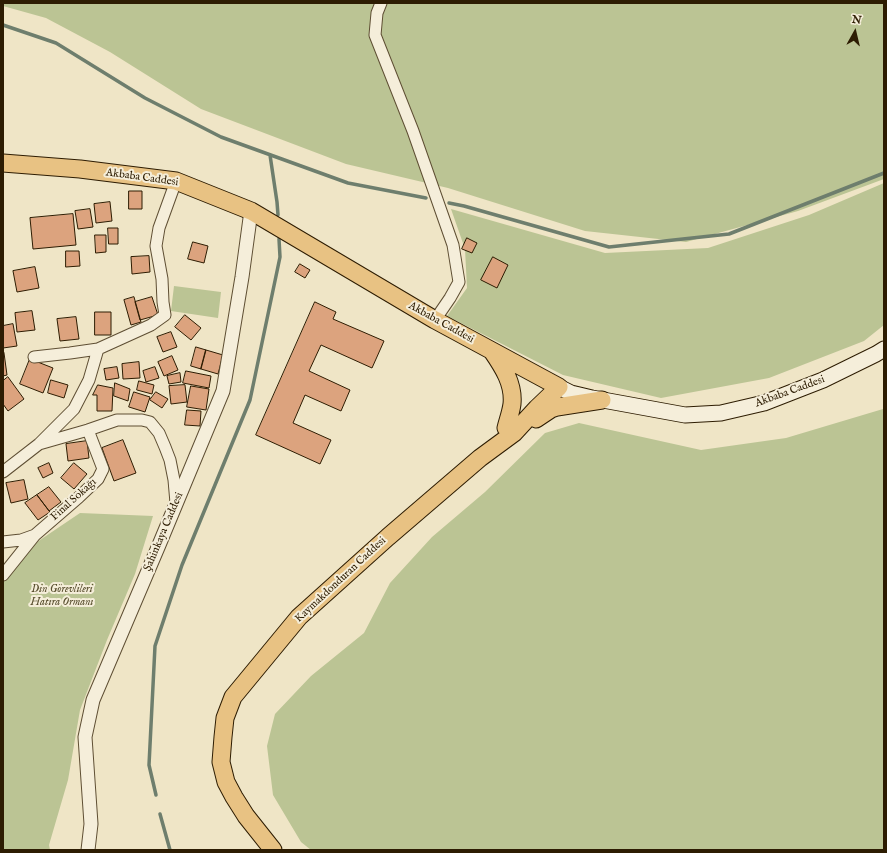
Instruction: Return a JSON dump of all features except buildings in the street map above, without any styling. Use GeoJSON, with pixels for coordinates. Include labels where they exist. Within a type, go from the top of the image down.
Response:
{"type":"FeatureCollection","features":[{"type":"Feature","properties":{"kind":"main road","name":"Akbaba Caddesi"},"geometry":{"type":"LineString","coordinates":[[3,163],[80,169],[176,181],[251,211],[435,320],[553,384],[571,393],[602,400],[685,415],[721,413],[764,403],[823,380],[884,349]]}},
{"type":"Feature","properties":{"kind":"main road"},"geometry":{"type":"LineString","coordinates":[[492,351],[507,376],[512,392],[510,430]]}},
{"type":"Feature","properties":{"kind":"main road"},"geometry":{"type":"LineString","coordinates":[[510,430],[550,396],[553,384]]}},
{"type":"Feature","properties":{"kind":"main road"},"geometry":{"type":"LineString","coordinates":[[510,430],[557,407],[602,400]]}},
{"type":"Feature","properties":{"kind":"main road","name":"Kaymakdonduran Caddesi"},"geometry":{"type":"LineString","coordinates":[[273,850],[246,816],[226,782],[221,762],[223,737],[225,718],[233,697],[299,617],[510,430]]}},
{"type":"Feature","properties":{"kind":"street"},"geometry":{"type":"LineString","coordinates":[[381,3],[377,13],[375,35],[413,131],[453,245],[458,282],[450,298],[435,320]]}},
{"type":"Feature","properties":{"kind":"street"},"geometry":{"type":"LineString","coordinates":[[34,357],[98,349],[150,325],[165,315],[162,279],[156,246],[160,228],[176,181]]}},
{"type":"Feature","properties":{"kind":"street","name":"Şahinkaya Caddesi"},"geometry":{"type":"LineString","coordinates":[[88,850],[91,824],[85,737],[93,700],[223,392],[251,211]]}},
{"type":"Feature","properties":{"kind":"street"},"geometry":{"type":"LineString","coordinates":[[3,472],[39,444],[74,410],[89,380],[98,349]]}},
{"type":"Feature","properties":{"kind":"street"},"geometry":{"type":"LineString","coordinates":[[39,444],[118,420],[142,420],[150,422],[159,433],[165,447],[172,473],[176,503]]}},
{"type":"Feature","properties":{"kind":"street","name":"Final Sokağı"},"geometry":{"type":"LineString","coordinates":[[3,542],[22,540],[35,534],[98,479],[103,469],[88,430]]}},
{"type":"Feature","properties":{"kind":"street"},"geometry":{"type":"LineString","coordinates":[[3,575],[35,534]]}},
{"type":"Feature","properties":{"kind":"green space"},"geometry":{"type":"Polygon","coordinates":[[[3,3],[884,3],[884,179],[798,211],[686,242],[585,231],[448,188],[346,164],[201,109],[110,52],[46,18],[3,6],[3,3]]]}},
{"type":"Feature","properties":{"kind":"green space"},"geometry":{"type":"Polygon","coordinates":[[[884,183],[884,325],[864,341],[769,378],[661,398],[563,375],[447,316],[467,288],[465,249],[451,209],[605,253],[708,248],[809,215],[884,183]]]}},
{"type":"Feature","properties":{"kind":"green space"},"geometry":{"type":"Polygon","coordinates":[[[174,286],[221,292],[218,318],[171,311],[174,286]]]}},
{"type":"Feature","properties":{"kind":"green space"},"geometry":{"type":"Polygon","coordinates":[[[884,409],[884,850],[311,850],[301,842],[273,795],[267,746],[275,714],[311,676],[364,633],[390,583],[432,537],[485,492],[545,433],[579,423],[701,450],[786,438],[884,409]]]}},
{"type":"Feature","properties":{"kind":"green space","name":"Din Görevlileri Hatıra Ormanı"},"geometry":{"type":"Polygon","coordinates":[[[80,513],[153,516],[135,574],[107,640],[80,710],[68,780],[49,845],[50,850],[3,850],[3,565],[80,513]]]}},
{"type":"Feature","properties":{"kind":"waterway"},"geometry":{"type":"LineString","coordinates":[[3,25],[56,43],[145,98],[221,137],[348,183],[426,198]]}},
{"type":"Feature","properties":{"kind":"waterway"},"geometry":{"type":"LineString","coordinates":[[270,155],[278,215]]}},
{"type":"Feature","properties":{"kind":"waterway"},"geometry":{"type":"LineString","coordinates":[[449,203],[609,247],[729,234],[884,173]]}},
{"type":"Feature","properties":{"kind":"waterway"},"geometry":{"type":"LineString","coordinates":[[156,795],[149,765],[155,646],[182,565],[250,400],[280,257],[279,239]]}},
{"type":"Feature","properties":{"kind":"waterway"},"geometry":{"type":"LineString","coordinates":[[160,814],[170,850]]}}]}
